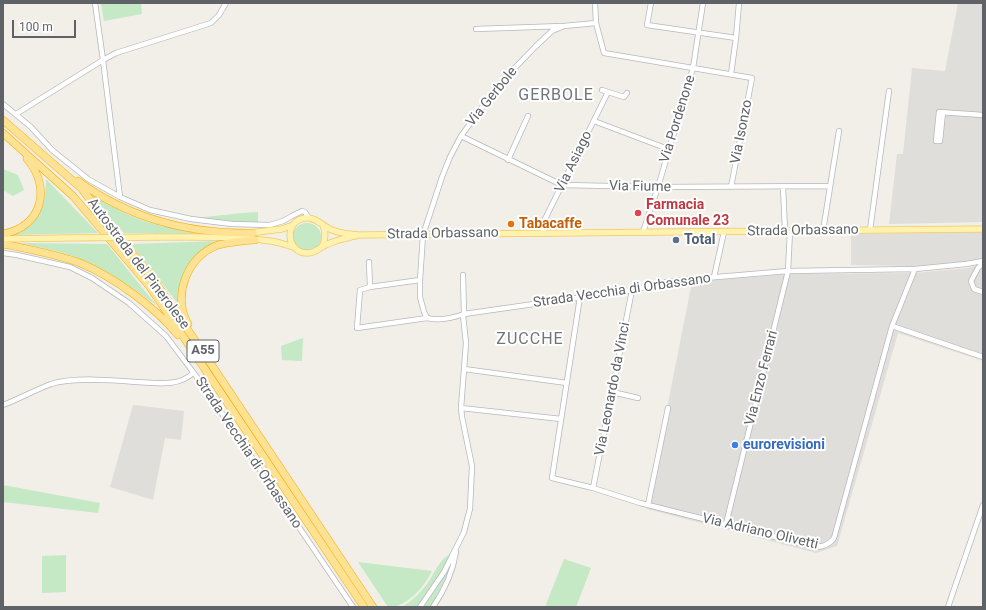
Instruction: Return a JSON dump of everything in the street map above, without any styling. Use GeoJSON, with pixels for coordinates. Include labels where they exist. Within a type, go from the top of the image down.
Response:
{"type":"FeatureCollection","features":[{"type":"Feature","properties":{"kind":"highway","name":"Autostrada del Pinerolese"},"geometry":{"type":"LineString","coordinates":[[3,120],[81,188],[156,283],[212,364],[373,607]]}},
{"type":"Feature","properties":{"kind":"highway"},"geometry":{"type":"LineString","coordinates":[[14,128],[69,175],[86,187],[130,211],[166,224],[195,230],[254,236]]}},
{"type":"Feature","properties":{"kind":"highway","name":"Autostrada del Pinerolese"},"geometry":{"type":"LineString","coordinates":[[4,134],[73,196],[150,287],[364,607]]}},
{"type":"Feature","properties":{"kind":"highway"},"geometry":{"type":"LineString","coordinates":[[3,234],[11,233],[24,226],[38,211],[41,194],[39,179],[33,166],[4,134]]}},
{"type":"Feature","properties":{"kind":"highway"},"geometry":{"type":"LineString","coordinates":[[212,364],[185,318],[182,304],[182,292],[186,276],[196,260],[208,250],[254,236]]}},
{"type":"Feature","properties":{"kind":"highway"},"geometry":{"type":"LineString","coordinates":[[3,244],[42,252],[80,263],[140,298],[175,332],[207,373]]}},
{"type":"Feature","properties":{"kind":"main road","name":"Strada Orbassano"},"geometry":{"type":"LineString","coordinates":[[3,239],[254,236],[282,229],[293,225],[299,219],[308,217],[313,218],[337,232],[360,236]]}},
{"type":"Feature","properties":{"kind":"main road"},"geometry":{"type":"LineString","coordinates":[[293,225],[290,236],[294,247]]}},
{"type":"Feature","properties":{"kind":"main road"},"geometry":{"type":"LineString","coordinates":[[322,247],[326,234],[323,225]]}},
{"type":"Feature","properties":{"kind":"main road","name":"Strada Orbassano"},"geometry":{"type":"LineString","coordinates":[[254,236],[294,247],[298,251],[308,254],[313,253],[340,239],[360,236],[423,234],[983,229]]}},
{"type":"Feature","properties":{"kind":"street"},"geometry":{"type":"LineString","coordinates":[[95,3],[120,197]]}},
{"type":"Feature","properties":{"kind":"street"},"geometry":{"type":"LineString","coordinates":[[16,114],[103,60],[130,48],[211,23],[219,15],[226,3]]}},
{"type":"Feature","properties":{"kind":"street"},"geometry":{"type":"LineString","coordinates":[[595,3],[596,23],[604,53],[731,74],[739,3]]}},
{"type":"Feature","properties":{"kind":"street"},"geometry":{"type":"LineString","coordinates":[[651,3],[647,25],[736,38]]}},
{"type":"Feature","properties":{"kind":"street","name":"Via Pordenone"},"geometry":{"type":"LineString","coordinates":[[642,232],[658,187],[693,68],[703,3]]}},
{"type":"Feature","properties":{"kind":"street","name":"Via Gerbole"},"geometry":{"type":"LineString","coordinates":[[427,318],[420,297],[423,234],[442,177],[461,136],[505,78],[552,31],[564,26],[596,23]]}},
{"type":"Feature","properties":{"kind":"street"},"geometry":{"type":"LineString","coordinates":[[476,29],[564,26]]}},
{"type":"Feature","properties":{"kind":"street","name":"Via Isonzo"},"geometry":{"type":"LineString","coordinates":[[731,74],[752,78],[731,187]]}},
{"type":"Feature","properties":{"kind":"street"},"geometry":{"type":"LineString","coordinates":[[602,90],[624,97],[626,92]]}},
{"type":"Feature","properties":{"kind":"street"},"geometry":{"type":"LineString","coordinates":[[870,230],[889,90]]}},
{"type":"Feature","properties":{"kind":"street","name":"Via Asiago"},"geometry":{"type":"LineString","coordinates":[[543,233],[544,221],[608,92]]}},
{"type":"Feature","properties":{"kind":"street"},"geometry":{"type":"LineString","coordinates":[[3,104],[30,127],[52,150],[88,179],[120,197],[150,210],[191,220],[232,224],[270,225],[283,221],[302,211],[305,212],[308,217]]}},
{"type":"Feature","properties":{"kind":"street"},"geometry":{"type":"LineString","coordinates":[[943,112],[940,141],[936,141],[939,112],[943,112],[983,115]]}},
{"type":"Feature","properties":{"kind":"street"},"geometry":{"type":"LineString","coordinates":[[508,160],[528,116]]}},
{"type":"Feature","properties":{"kind":"street"},"geometry":{"type":"LineString","coordinates":[[594,121],[668,149]]}},
{"type":"Feature","properties":{"kind":"street"},"geometry":{"type":"LineString","coordinates":[[823,231],[839,131]]}},
{"type":"Feature","properties":{"kind":"street","name":"Via Fiume"},"geometry":{"type":"LineString","coordinates":[[461,136],[562,186],[830,186]]}},
{"type":"Feature","properties":{"kind":"street","name":"Via Enzo Ferrari"},"geometry":{"type":"LineString","coordinates":[[726,524],[788,271],[788,231],[783,187]]}},
{"type":"Feature","properties":{"kind":"street"},"geometry":{"type":"LineString","coordinates":[[714,277],[724,232]]}},
{"type":"Feature","properties":{"kind":"street","name":"Strada Vecchia di Orbassano"},"geometry":{"type":"LineString","coordinates":[[3,253],[70,267],[102,283],[129,303],[155,326],[176,349],[228,422],[353,607]]}},
{"type":"Feature","properties":{"kind":"street"},"geometry":{"type":"LineString","coordinates":[[370,262],[370,287],[420,280]]}},
{"type":"Feature","properties":{"kind":"street"},"geometry":{"type":"LineString","coordinates":[[983,262],[975,272],[972,284],[974,289],[983,292]]}},
{"type":"Feature","properties":{"kind":"street","name":"Strada Vecchia di Orbassano"},"geometry":{"type":"LineString","coordinates":[[370,287],[360,290],[357,328],[427,318],[446,318],[632,290],[667,282],[714,277],[788,271],[915,270],[983,262]]}},
{"type":"Feature","properties":{"kind":"street"},"geometry":{"type":"LineString","coordinates":[[966,264],[970,265],[975,272]]}},
{"type":"Feature","properties":{"kind":"street","name":"Via Adriano Olivetti"},"geometry":{"type":"LineString","coordinates":[[561,420],[552,478],[594,488],[648,506],[726,524],[813,547],[822,547],[830,542],[836,532],[892,326],[915,270]]}},
{"type":"Feature","properties":{"kind":"street"},"geometry":{"type":"LineString","coordinates":[[420,607],[444,572],[464,532],[470,509],[472,466],[461,408],[466,343],[463,315],[463,275]]}},
{"type":"Feature","properties":{"kind":"street","name":"Via Leonardo da Vinci"},"geometry":{"type":"LineString","coordinates":[[594,488],[632,290]]}},
{"type":"Feature","properties":{"kind":"street"},"geometry":{"type":"LineString","coordinates":[[461,408],[561,420],[580,297]]}},
{"type":"Feature","properties":{"kind":"street"},"geometry":{"type":"LineString","coordinates":[[892,326],[983,357]]}},
{"type":"Feature","properties":{"kind":"street"},"geometry":{"type":"LineString","coordinates":[[464,369],[567,383]]}},
{"type":"Feature","properties":{"kind":"street"},"geometry":{"type":"LineString","coordinates":[[3,405],[60,382],[117,381],[159,384],[183,380],[193,373]]}},
{"type":"Feature","properties":{"kind":"street"},"geometry":{"type":"LineString","coordinates":[[612,392],[638,398]]}},
{"type":"Feature","properties":{"kind":"street"},"geometry":{"type":"LineString","coordinates":[[648,506],[668,408]]}},
{"type":"Feature","properties":{"kind":"street"},"geometry":{"type":"LineString","coordinates":[[948,607],[983,505]]}},
{"type":"Feature","properties":{"kind":"street"},"geometry":{"type":"LineString","coordinates":[[433,607],[441,594],[453,565],[457,546]]}},
{"type":"Feature","properties":{"kind":"shaded area"},"geometry":{"type":"Polygon","coordinates":[[[958,3],[983,3],[983,222],[889,224],[897,154],[903,154],[912,68],[945,71],[958,3]]]}},
{"type":"Feature","properties":{"kind":"shaded area"},"geometry":{"type":"Polygon","coordinates":[[[983,232],[983,260],[915,266],[851,265],[851,234],[983,232]]]}},
{"type":"Feature","properties":{"kind":"shaded area"},"geometry":{"type":"Polygon","coordinates":[[[983,264],[983,361],[898,333],[837,546],[816,553],[647,509],[692,282],[789,274],[914,273],[968,268],[983,264]]]}},
{"type":"Feature","properties":{"kind":"shaded area"},"geometry":{"type":"Polygon","coordinates":[[[133,405],[184,411],[181,440],[165,438],[153,500],[110,487],[133,405]]]}},
{"type":"Feature","properties":{"kind":"green space"},"geometry":{"type":"Polygon","coordinates":[[[101,3],[141,3],[142,14],[104,21],[101,3]]]}},
{"type":"Feature","properties":{"kind":"green space"},"geometry":{"type":"Polygon","coordinates":[[[3,169],[18,175],[24,190],[13,196],[3,190],[3,169]]]}},
{"type":"Feature","properties":{"kind":"green space"},"geometry":{"type":"Polygon","coordinates":[[[46,179],[98,233],[14,235],[30,224],[40,213],[43,206],[46,179]]]}},
{"type":"Feature","properties":{"kind":"green space"},"geometry":{"type":"Polygon","coordinates":[[[91,195],[120,211],[143,221],[200,234],[124,233],[91,195]]]}},
{"type":"Feature","properties":{"kind":"green space"},"geometry":{"type":"Polygon","coordinates":[[[258,212],[258,222],[230,223],[195,218],[234,214],[258,212]]]}},
{"type":"Feature","properties":{"kind":"green space"},"geometry":{"type":"Polygon","coordinates":[[[307,223],[317,227],[321,237],[317,247],[307,251],[297,247],[293,237],[297,227],[307,223]]]}},
{"type":"Feature","properties":{"kind":"green space"},"geometry":{"type":"Polygon","coordinates":[[[222,241],[193,259],[179,305],[131,244],[222,241]]]}},
{"type":"Feature","properties":{"kind":"green space"},"geometry":{"type":"Polygon","coordinates":[[[19,243],[107,244],[157,306],[118,278],[97,267],[61,252],[19,243]]]}},
{"type":"Feature","properties":{"kind":"green space"},"geometry":{"type":"Polygon","coordinates":[[[303,338],[302,361],[282,360],[281,346],[303,338]]]}},
{"type":"Feature","properties":{"kind":"green space"},"geometry":{"type":"Polygon","coordinates":[[[3,485],[100,503],[98,513],[3,502],[3,485]]]}},
{"type":"Feature","properties":{"kind":"green space"},"geometry":{"type":"Polygon","coordinates":[[[450,554],[440,574],[416,607],[402,607],[422,591],[440,563],[450,554]]]}},
{"type":"Feature","properties":{"kind":"green space"},"geometry":{"type":"Polygon","coordinates":[[[66,555],[66,592],[42,593],[42,556],[66,555]]]}},
{"type":"Feature","properties":{"kind":"green space"},"geometry":{"type":"Polygon","coordinates":[[[564,559],[591,568],[576,607],[545,607],[564,559]]]}},
{"type":"Feature","properties":{"kind":"green space"},"geometry":{"type":"Polygon","coordinates":[[[358,562],[432,571],[424,584],[408,600],[402,604],[388,607],[358,562]]]}},
{"type":"Feature","properties":{"kind":"green space"},"geometry":{"type":"Polygon","coordinates":[[[449,568],[450,569],[431,607],[424,607],[449,568]]]}},
{"type":"Feature","properties":{"kind":"place","name":"Farmacia Comunale 23"},"geometry":{"type":"Point","coordinates":[638,213]}},
{"type":"Feature","properties":{"kind":"place","name":"Tabacaffe"},"geometry":{"type":"Point","coordinates":[511,224]}},
{"type":"Feature","properties":{"kind":"place","name":"Total"},"geometry":{"type":"Point","coordinates":[676,240]}},
{"type":"Feature","properties":{"kind":"place","name":"eurorevisioni"},"geometry":{"type":"Point","coordinates":[735,445]}},
{"type":"Feature","properties":{"kind":"district","name":"GERBOLE"},"geometry":{"type":"Point","coordinates":[556,96]}},
{"type":"Feature","properties":{"kind":"district","name":"ZUCCHE"},"geometry":{"type":"Point","coordinates":[530,340]}}]}
